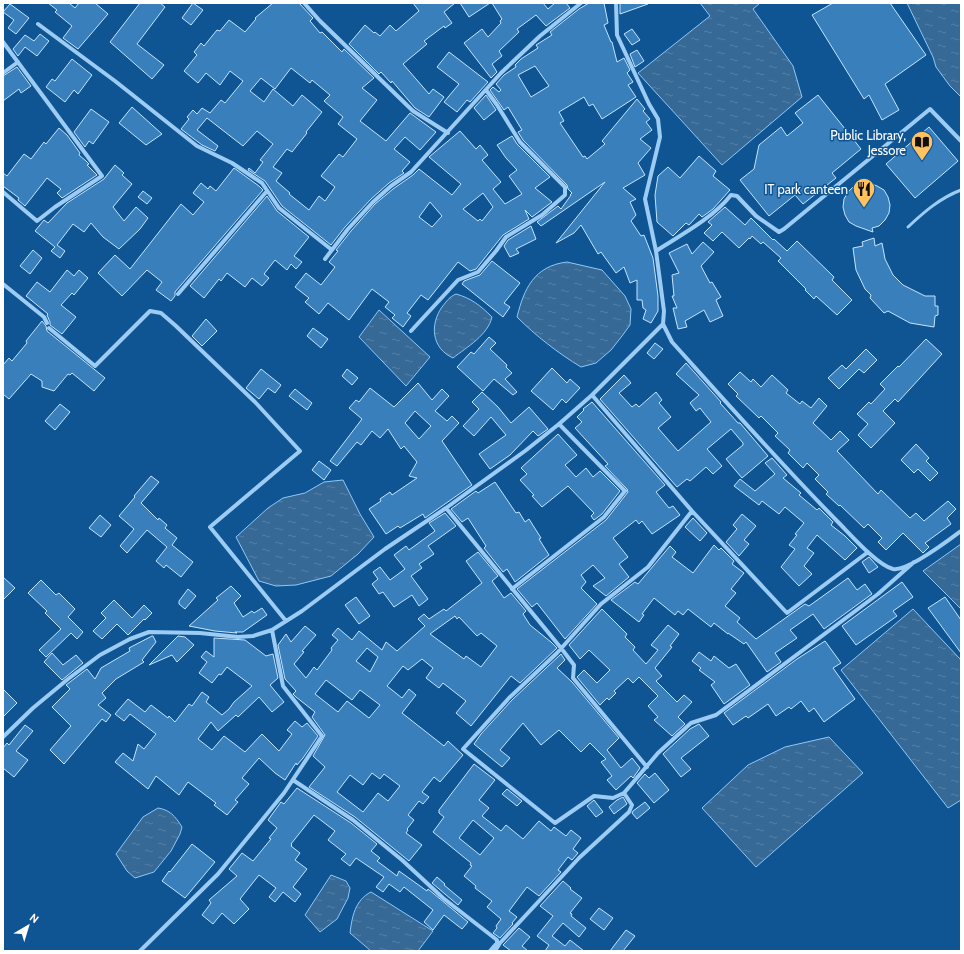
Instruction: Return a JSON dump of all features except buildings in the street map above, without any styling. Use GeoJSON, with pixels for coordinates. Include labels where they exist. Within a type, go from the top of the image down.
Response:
{"type":"FeatureCollection","features":[{"type":"Feature","properties":{"kind":"street"},"geometry":{"type":"LineString","coordinates":[[304,3],[325,27],[413,111],[448,133]]}},
{"type":"Feature","properties":{"kind":"street"},"geometry":{"type":"LineString","coordinates":[[324,259],[348,229],[373,202],[391,186],[411,172],[502,73],[540,36],[581,3]]}},
{"type":"Feature","properties":{"kind":"street"},"geometry":{"type":"LineString","coordinates":[[616,3],[617,35],[649,104],[658,119],[660,137],[645,199],[656,251],[664,310],[663,324],[672,342],[769,449],[868,552],[894,569],[902,568],[914,562],[961,531]]}},
{"type":"Feature","properties":{"kind":"street"},"geometry":{"type":"LineString","coordinates":[[38,24],[115,81],[196,146],[232,163],[262,183],[279,208],[332,250]]}},
{"type":"Feature","properties":{"kind":"street"},"geometry":{"type":"LineString","coordinates":[[3,42],[102,176],[55,207],[37,222],[3,192]]}},
{"type":"Feature","properties":{"kind":"street"},"geometry":{"type":"LineString","coordinates":[[3,73],[18,62]]}},
{"type":"Feature","properties":{"kind":"street"},"geometry":{"type":"LineString","coordinates":[[411,331],[458,280],[478,272],[496,251],[506,236],[542,215],[566,195],[565,187],[520,142],[486,90]]}},
{"type":"Feature","properties":{"kind":"street"},"geometry":{"type":"LineString","coordinates":[[656,251],[698,224],[726,202],[731,195],[737,196],[756,216],[778,232],[784,229],[930,109],[961,141]]}},
{"type":"Feature","properties":{"kind":"street"},"geometry":{"type":"LineString","coordinates":[[178,294],[267,191]]}},
{"type":"Feature","properties":{"kind":"street"},"geometry":{"type":"LineString","coordinates":[[3,284],[44,317],[47,323]]}},
{"type":"Feature","properties":{"kind":"street"},"geometry":{"type":"LineString","coordinates":[[49,328],[95,366],[150,311],[161,313],[255,402],[300,451],[210,527],[286,621]]}},
{"type":"Feature","properties":{"kind":"street"},"geometry":{"type":"LineString","coordinates":[[3,737],[33,708],[68,679],[100,655],[130,639],[149,632],[200,633],[238,637],[253,636],[272,630],[302,611],[385,549],[446,508],[525,451],[592,395],[663,324]]}},
{"type":"Feature","properties":{"kind":"street"},"geometry":{"type":"LineString","coordinates":[[592,395],[692,511],[787,612],[868,552]]}},
{"type":"Feature","properties":{"kind":"street"},"geometry":{"type":"LineString","coordinates":[[512,589],[604,517],[624,491],[559,424]]}},
{"type":"Feature","properties":{"kind":"street"},"geometry":{"type":"LineString","coordinates":[[446,508],[561,648],[574,665],[573,678],[647,767]]}},
{"type":"Feature","properties":{"kind":"street"},"geometry":{"type":"LineString","coordinates":[[692,511],[648,567],[601,604],[561,648],[509,698],[463,749],[555,823],[594,796],[613,798],[624,793],[658,753],[691,723],[716,715],[878,594],[914,562]]}},
{"type":"Feature","properties":{"kind":"street"},"geometry":{"type":"LineString","coordinates":[[140,951],[218,874],[284,793],[322,736],[283,686],[272,630]]}},
{"type":"Feature","properties":{"kind":"street"},"geometry":{"type":"LineString","coordinates":[[293,780],[352,820],[402,860],[443,898],[497,940],[497,943],[490,951]]}},
{"type":"Feature","properties":{"kind":"street"},"geometry":{"type":"LineString","coordinates":[[495,951],[500,943],[573,864],[629,812],[632,804],[624,793]]}},
{"type":"Feature","properties":{"kind":"lane"},"geometry":{"type":"LineString","coordinates":[[908,227],[925,211],[950,195],[961,190]]}},
{"type":"Feature","properties":{"kind":"water"},"geometry":{"type":"Polygon","coordinates":[[[700,3],[760,3],[753,9],[793,66],[802,97],[722,165],[638,73],[710,16],[700,3]]]}},
{"type":"Feature","properties":{"kind":"water"},"geometry":{"type":"Polygon","coordinates":[[[907,3],[961,3],[961,97],[950,86],[936,67],[933,57],[907,3]]]}},
{"type":"Feature","properties":{"kind":"water"},"geometry":{"type":"Polygon","coordinates":[[[567,262],[602,270],[625,296],[631,309],[630,325],[611,350],[596,363],[581,367],[548,344],[517,317],[523,297],[532,280],[546,268],[567,262]]]}},
{"type":"Feature","properties":{"kind":"water"},"geometry":{"type":"Polygon","coordinates":[[[456,294],[476,303],[492,317],[482,335],[453,358],[440,348],[434,328],[438,314],[442,307],[456,294]]]}},
{"type":"Feature","properties":{"kind":"water"},"geometry":{"type":"Polygon","coordinates":[[[379,310],[430,357],[406,386],[359,337],[379,310]]]}},
{"type":"Feature","properties":{"kind":"water"},"geometry":{"type":"Polygon","coordinates":[[[343,480],[360,514],[374,537],[358,554],[331,576],[296,585],[276,586],[259,581],[236,537],[268,508],[283,498],[305,493],[324,482],[343,480]]]}},
{"type":"Feature","properties":{"kind":"water"},"geometry":{"type":"Polygon","coordinates":[[[961,544],[961,609],[923,571],[961,544]]]}},
{"type":"Feature","properties":{"kind":"water"},"geometry":{"type":"Polygon","coordinates":[[[913,609],[961,660],[961,800],[948,808],[841,670],[913,609]]]}},
{"type":"Feature","properties":{"kind":"water"},"geometry":{"type":"Polygon","coordinates":[[[829,737],[863,773],[756,867],[702,808],[748,765],[785,747],[829,737]]]}},
{"type":"Feature","properties":{"kind":"water"},"geometry":{"type":"Polygon","coordinates":[[[158,808],[166,810],[174,817],[182,827],[180,834],[171,851],[154,872],[135,878],[127,871],[116,854],[143,817],[158,808]]]}},
{"type":"Feature","properties":{"kind":"water"},"geometry":{"type":"Polygon","coordinates":[[[331,875],[346,881],[350,888],[348,898],[337,919],[320,932],[305,915],[331,875]]]}},
{"type":"Feature","properties":{"kind":"water"},"geometry":{"type":"Polygon","coordinates":[[[371,892],[433,931],[418,951],[371,951],[350,933],[353,915],[358,904],[371,892]]]}},
{"type":"Feature","properties":{"kind":"place","name":"Public Library, Jessore"},"geometry":{"type":"Point","coordinates":[922,162]}},
{"type":"Feature","properties":{"kind":"place","name":"IT park canteen"},"geometry":{"type":"Point","coordinates":[864,208]}}]}
